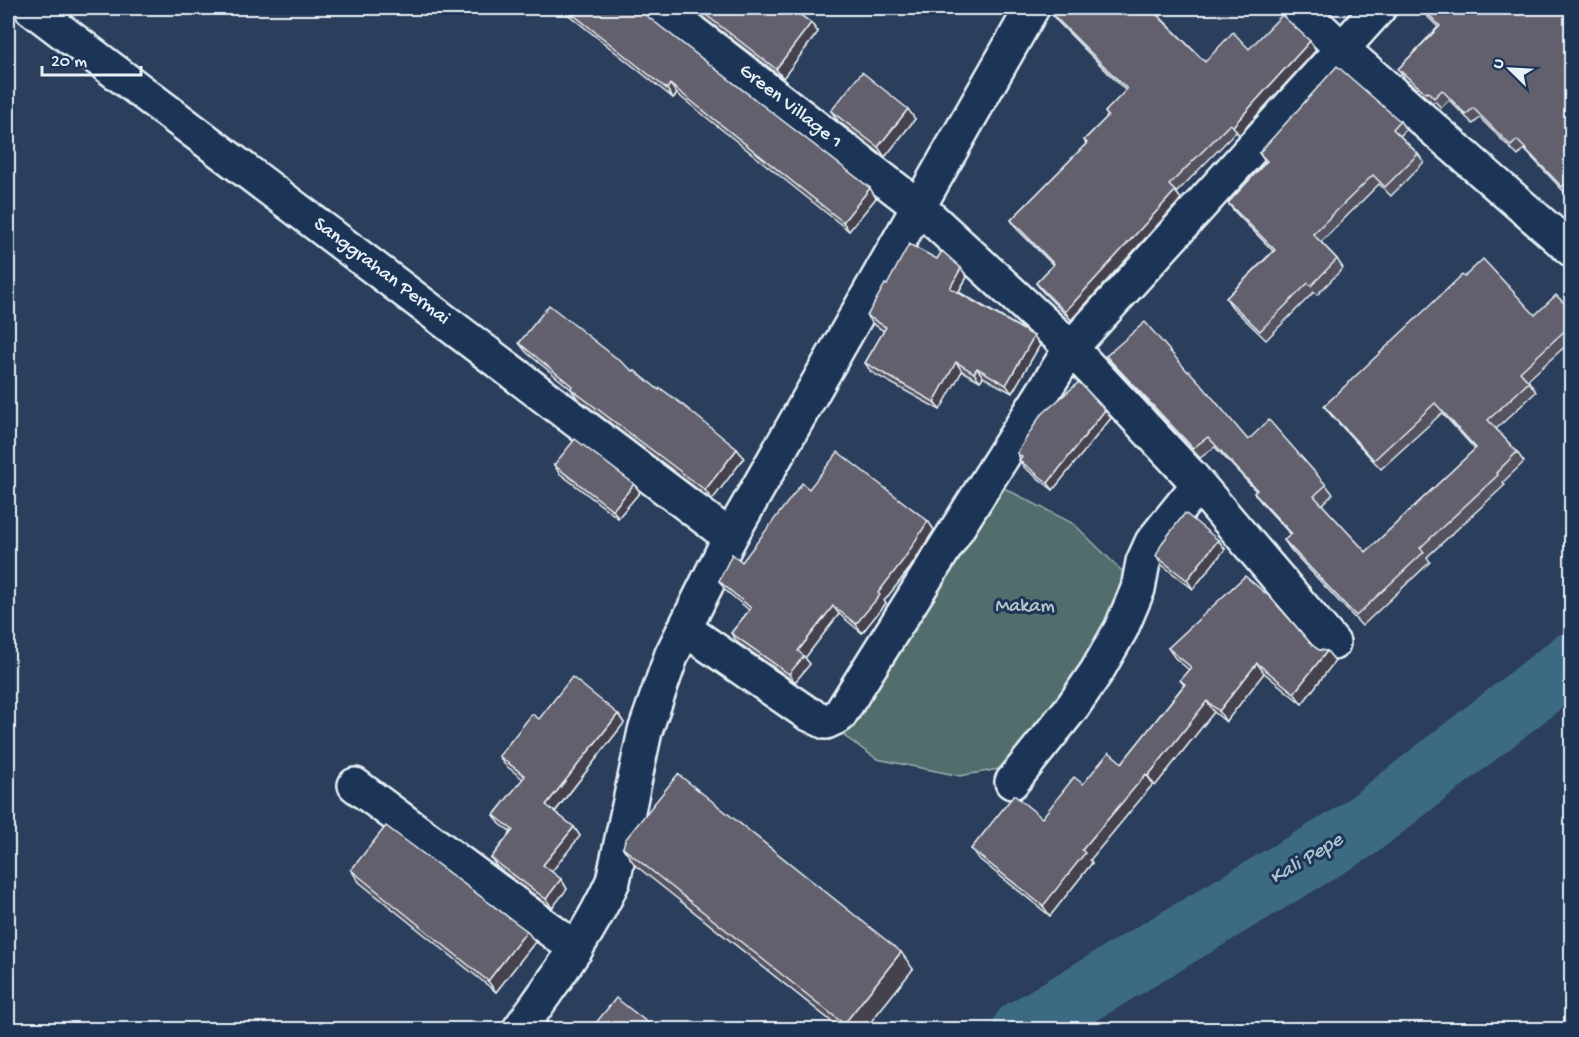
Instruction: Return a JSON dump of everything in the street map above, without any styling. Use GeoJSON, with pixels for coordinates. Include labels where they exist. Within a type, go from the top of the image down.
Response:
{"type":"FeatureCollection","features":[{"type":"Feature","properties":{"kind":"street"},"geometry":{"type":"LineString","coordinates":[[8,21],[17,8]]}},
{"type":"Feature","properties":{"kind":"street","name":"Sanggrahan Permai"},"geometry":{"type":"LineString","coordinates":[[31,8],[730,537]]}},
{"type":"Feature","properties":{"kind":"street","name":"Green Village 1"},"geometry":{"type":"LineString","coordinates":[[661,8],[919,207],[1071,348],[1198,484],[1333,643]]}},
{"type":"Feature","properties":{"kind":"street"},"geometry":{"type":"LineString","coordinates":[[519,1029],[576,949],[613,881],[645,731],[672,654],[730,537],[1032,8]]}},
{"type":"Feature","properties":{"kind":"street"},"geometry":{"type":"LineString","coordinates":[[1299,8],[1341,48],[1572,250]]}},
{"type":"Feature","properties":{"kind":"street"},"geometry":{"type":"LineString","coordinates":[[684,629],[807,713],[826,722],[839,716],[1071,348],[1379,8]]}},
{"type":"Feature","properties":{"kind":"street"},"geometry":{"type":"LineString","coordinates":[[1012,782],[1073,706],[1097,671],[1138,589],[1143,562],[1152,542],[1198,484]]}},
{"type":"Feature","properties":{"kind":"street"},"geometry":{"type":"LineString","coordinates":[[356,785],[576,949]]}},
{"type":"Feature","properties":{"kind":"green space","name":"Makam"},"geometry":{"type":"Polygon","coordinates":[[[1002,487],[1074,524],[1126,575],[1116,619],[1010,767],[960,776],[877,759],[844,736],[1002,487]]]}},
{"type":"Feature","properties":{"kind":"building"},"geometry":{"type":"Polygon","coordinates":[[[565,8],[639,8],[870,188],[843,222],[670,84],[667,89],[565,8]]]}},
{"type":"Feature","properties":{"kind":"building"},"geometry":{"type":"Polygon","coordinates":[[[697,8],[791,8],[811,23],[776,69],[697,8]]]}},
{"type":"Feature","properties":{"kind":"building"},"geometry":{"type":"Polygon","coordinates":[[[1056,8],[1150,8],[1205,62],[1233,32],[1249,49],[1282,15],[1310,41],[1233,126],[1230,124],[1169,185],[1175,191],[1065,312],[1036,283],[1054,264],[1011,220],[1087,143],[1084,140],[1108,116],[1105,112],[1127,89],[1051,13],[1056,8]]]}},
{"type":"Feature","properties":{"kind":"building"},"geometry":{"type":"Polygon","coordinates":[[[1422,8],[1572,8],[1572,178],[1562,187],[1517,140],[1511,146],[1473,108],[1466,115],[1442,90],[1434,98],[1398,69],[1440,26],[1422,8]]]}},
{"type":"Feature","properties":{"kind":"building"},"geometry":{"type":"Polygon","coordinates":[[[1337,66],[1400,121],[1393,129],[1418,154],[1385,187],[1373,175],[1313,234],[1337,259],[1311,286],[1308,283],[1260,331],[1226,298],[1275,250],[1228,203],[1267,161],[1259,153],[1337,66]]]}},
{"type":"Feature","properties":{"kind":"building"},"geometry":{"type":"Polygon","coordinates":[[[862,72],[908,109],[878,147],[831,111],[862,72]]]}},
{"type":"Feature","properties":{"kind":"building"},"geometry":{"type":"Polygon","coordinates":[[[909,244],[937,259],[942,251],[961,268],[950,288],[1034,336],[1006,385],[977,368],[974,373],[956,362],[934,402],[865,363],[886,327],[867,316],[909,244]]]}},
{"type":"Feature","properties":{"kind":"building"},"geometry":{"type":"Polygon","coordinates":[[[1483,259],[1535,315],[1556,295],[1572,311],[1572,324],[1520,372],[1529,382],[1488,420],[1517,452],[1496,473],[1498,475],[1420,548],[1424,552],[1356,616],[1284,540],[1292,534],[1254,493],[1257,490],[1208,437],[1193,448],[1106,356],[1145,322],[1248,440],[1269,420],[1326,485],[1314,496],[1366,552],[1476,448],[1435,403],[1374,460],[1324,406],[1462,275],[1464,277],[1483,259]]]}},
{"type":"Feature","properties":{"kind":"building"},"geometry":{"type":"Polygon","coordinates":[[[549,305],[633,371],[683,405],[737,449],[705,490],[571,389],[572,386],[519,343],[549,305]]]}},
{"type":"Feature","properties":{"kind":"building"},"geometry":{"type":"Polygon","coordinates":[[[1079,382],[1105,410],[1048,483],[1019,460],[1022,457],[1017,453],[1040,416],[1079,382]]]}},
{"type":"Feature","properties":{"kind":"building"},"geometry":{"type":"Polygon","coordinates":[[[575,439],[634,484],[613,510],[554,465],[575,439]]]}},
{"type":"Feature","properties":{"kind":"building"},"geometry":{"type":"Polygon","coordinates":[[[838,452],[928,521],[904,559],[878,593],[880,595],[856,624],[833,606],[798,651],[804,656],[789,674],[731,633],[751,608],[719,581],[732,554],[742,562],[802,483],[809,489],[838,452]]]}},
{"type":"Feature","properties":{"kind":"building"},"geometry":{"type":"Polygon","coordinates":[[[1185,513],[1218,540],[1187,580],[1156,556],[1162,543],[1185,513]]]}},
{"type":"Feature","properties":{"kind":"building"},"geometry":{"type":"Polygon","coordinates":[[[1245,576],[1271,598],[1312,645],[1319,650],[1327,651],[1294,693],[1257,663],[1219,711],[1207,701],[1148,776],[1146,774],[1082,850],[1085,853],[1043,906],[971,849],[1014,795],[1042,818],[1074,777],[1083,784],[1109,752],[1122,763],[1185,684],[1180,680],[1191,667],[1168,648],[1245,576]]]}},
{"type":"Feature","properties":{"kind":"building"},"geometry":{"type":"Polygon","coordinates":[[[572,677],[618,714],[546,805],[574,827],[543,865],[561,879],[546,899],[491,858],[513,830],[494,815],[525,776],[499,756],[532,714],[539,719],[572,677]]]}},
{"type":"Feature","properties":{"kind":"building"},"geometry":{"type":"Polygon","coordinates":[[[678,774],[901,952],[844,1024],[623,848],[625,840],[678,774]]]}},
{"type":"Feature","properties":{"kind":"building"},"geometry":{"type":"Polygon","coordinates":[[[386,826],[527,931],[488,981],[351,870],[386,826]]]}},
{"type":"Feature","properties":{"kind":"building"},"geometry":{"type":"Polygon","coordinates":[[[616,998],[656,1029],[591,1029],[616,998]]]}},
{"type":"Feature","properties":{"kind":"waterway","name":"Kali Pepe"},"geometry":{"type":"LineString","coordinates":[[1022,1030],[1356,831],[1572,662]]}}]}
